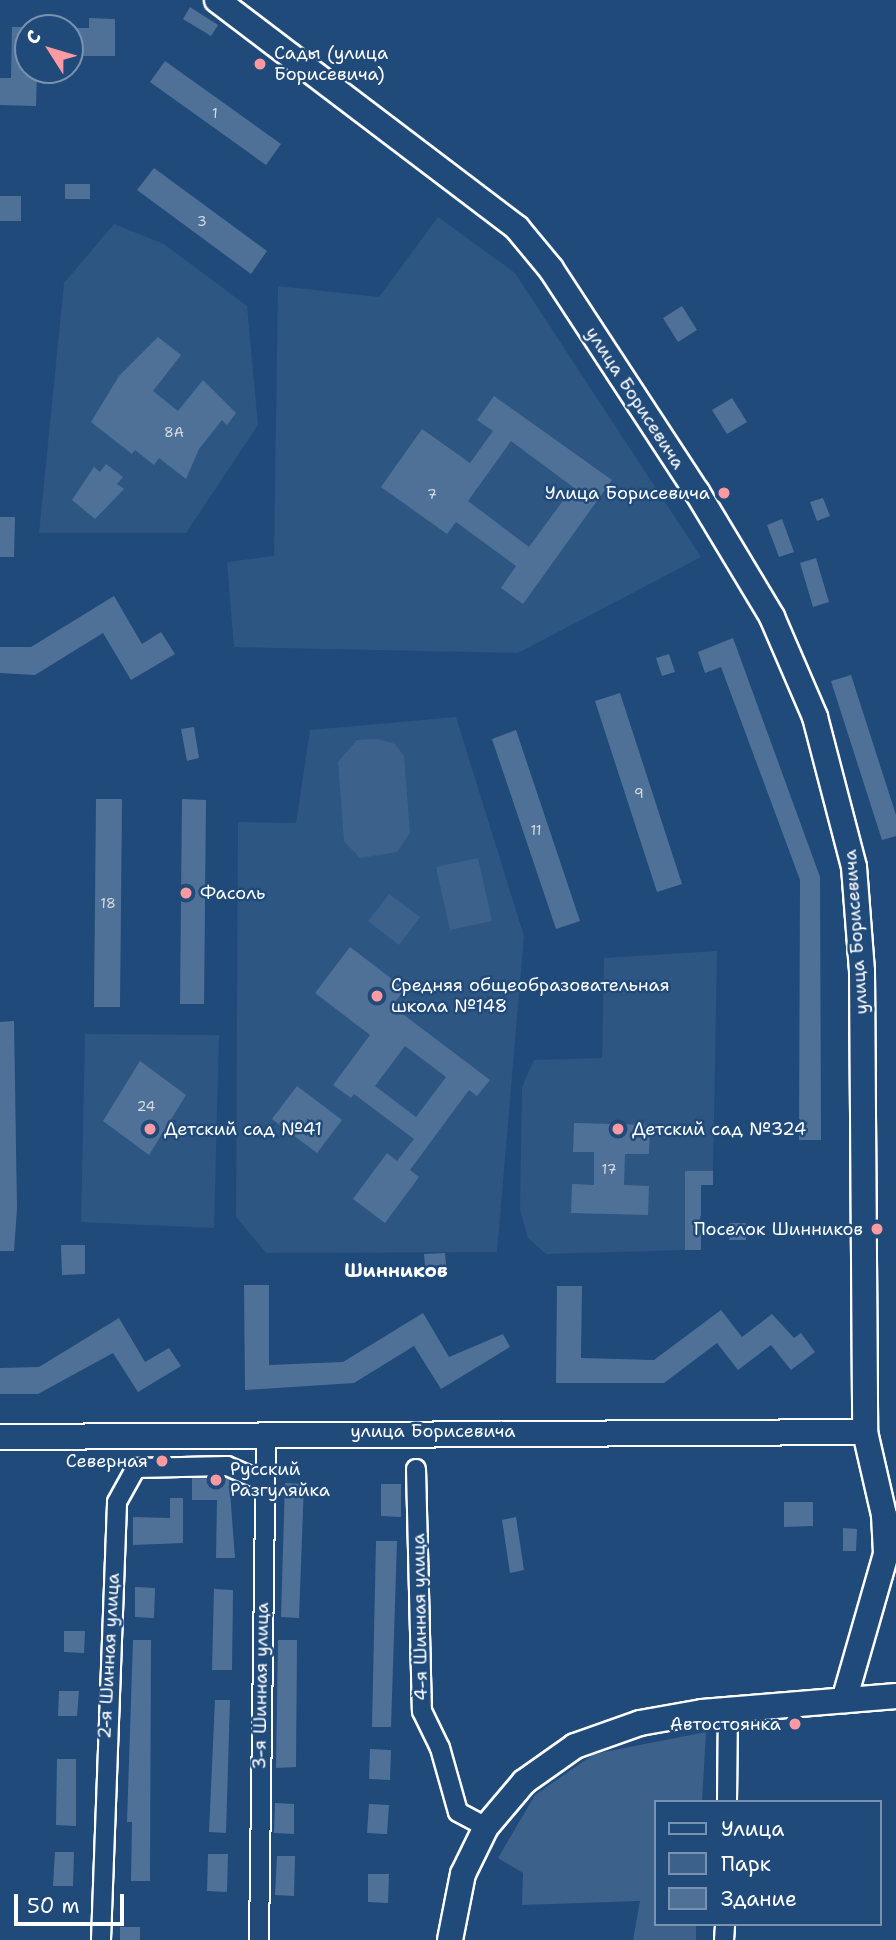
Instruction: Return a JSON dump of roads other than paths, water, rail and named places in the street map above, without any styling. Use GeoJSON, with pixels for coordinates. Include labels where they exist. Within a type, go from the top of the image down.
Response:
{"type":"FeatureCollection","features":[{"type":"Feature","properties":{"kind":"street","name":"улица Борисевича"},"geometry":{"type":"LineString","coordinates":[[217,0],[517,228],[558,280],[772,617],[815,717],[854,867],[862,971],[865,1432],[884,1515],[886,1554],[844,1700]]}},
{"type":"Feature","properties":{"kind":"street","name":"улица Борисевича"},"geometry":{"type":"LineString","coordinates":[[0,1437],[266,1432],[865,1432]]}},
{"type":"Feature","properties":{"kind":"street","name":"3-я Шинная улица"},"geometry":{"type":"LineString","coordinates":[[259,1940],[266,1432]]}},
{"type":"Feature","properties":{"kind":"street","name":"2-я Шинная улица"},"geometry":{"type":"LineString","coordinates":[[101,1940],[117,1502],[136,1468],[227,1466],[264,1481]]}},
{"type":"Feature","properties":{"kind":"street","name":"4-я Шинная улица"},"geometry":{"type":"LineString","coordinates":[[416,1469],[422,1711],[440,1748],[458,1812],[486,1827]]}},
{"type":"Feature","properties":{"kind":"street"},"geometry":{"type":"LineString","coordinates":[[450,1940],[463,1874],[486,1827],[524,1782],[575,1746],[640,1723],[728,1710],[896,1696]]}},
{"type":"Feature","properties":{"kind":"street"},"geometry":{"type":"LineString","coordinates":[[727,1800],[728,1710]]}},
{"type":"Feature","properties":{"kind":"place","name":"Сады (улица Борисевича)"},"geometry":{"type":"Point","coordinates":[260,64]}},
{"type":"Feature","properties":{"kind":"place","name":"Улица Борисевича"},"geometry":{"type":"Point","coordinates":[724,493]}},
{"type":"Feature","properties":{"kind":"place","name":"Фасоль"},"geometry":{"type":"Point","coordinates":[186,893]}},
{"type":"Feature","properties":{"kind":"place","name":"Средняя общеобразовательная школа №148"},"geometry":{"type":"Point","coordinates":[377,996]}},
{"type":"Feature","properties":{"kind":"place","name":"Детский сад №41"},"geometry":{"type":"Point","coordinates":[150,1129]}},
{"type":"Feature","properties":{"kind":"place","name":"Детский сад №324"},"geometry":{"type":"Point","coordinates":[618,1129]}},
{"type":"Feature","properties":{"kind":"place","name":"Поселок Шинников"},"geometry":{"type":"Point","coordinates":[877,1229]}},
{"type":"Feature","properties":{"kind":"place","name":"Северная"},"geometry":{"type":"Point","coordinates":[162,1461]}},
{"type":"Feature","properties":{"kind":"place","name":"Русский Разгуляйка"},"geometry":{"type":"Point","coordinates":[216,1480]}},
{"type":"Feature","properties":{"kind":"place","name":"Автостоянка"},"geometry":{"type":"Point","coordinates":[795,1724]}},
{"type":"Feature","properties":{"kind":"district","name":"Шинников"},"geometry":{"type":"Point","coordinates":[396,1271]}}]}
